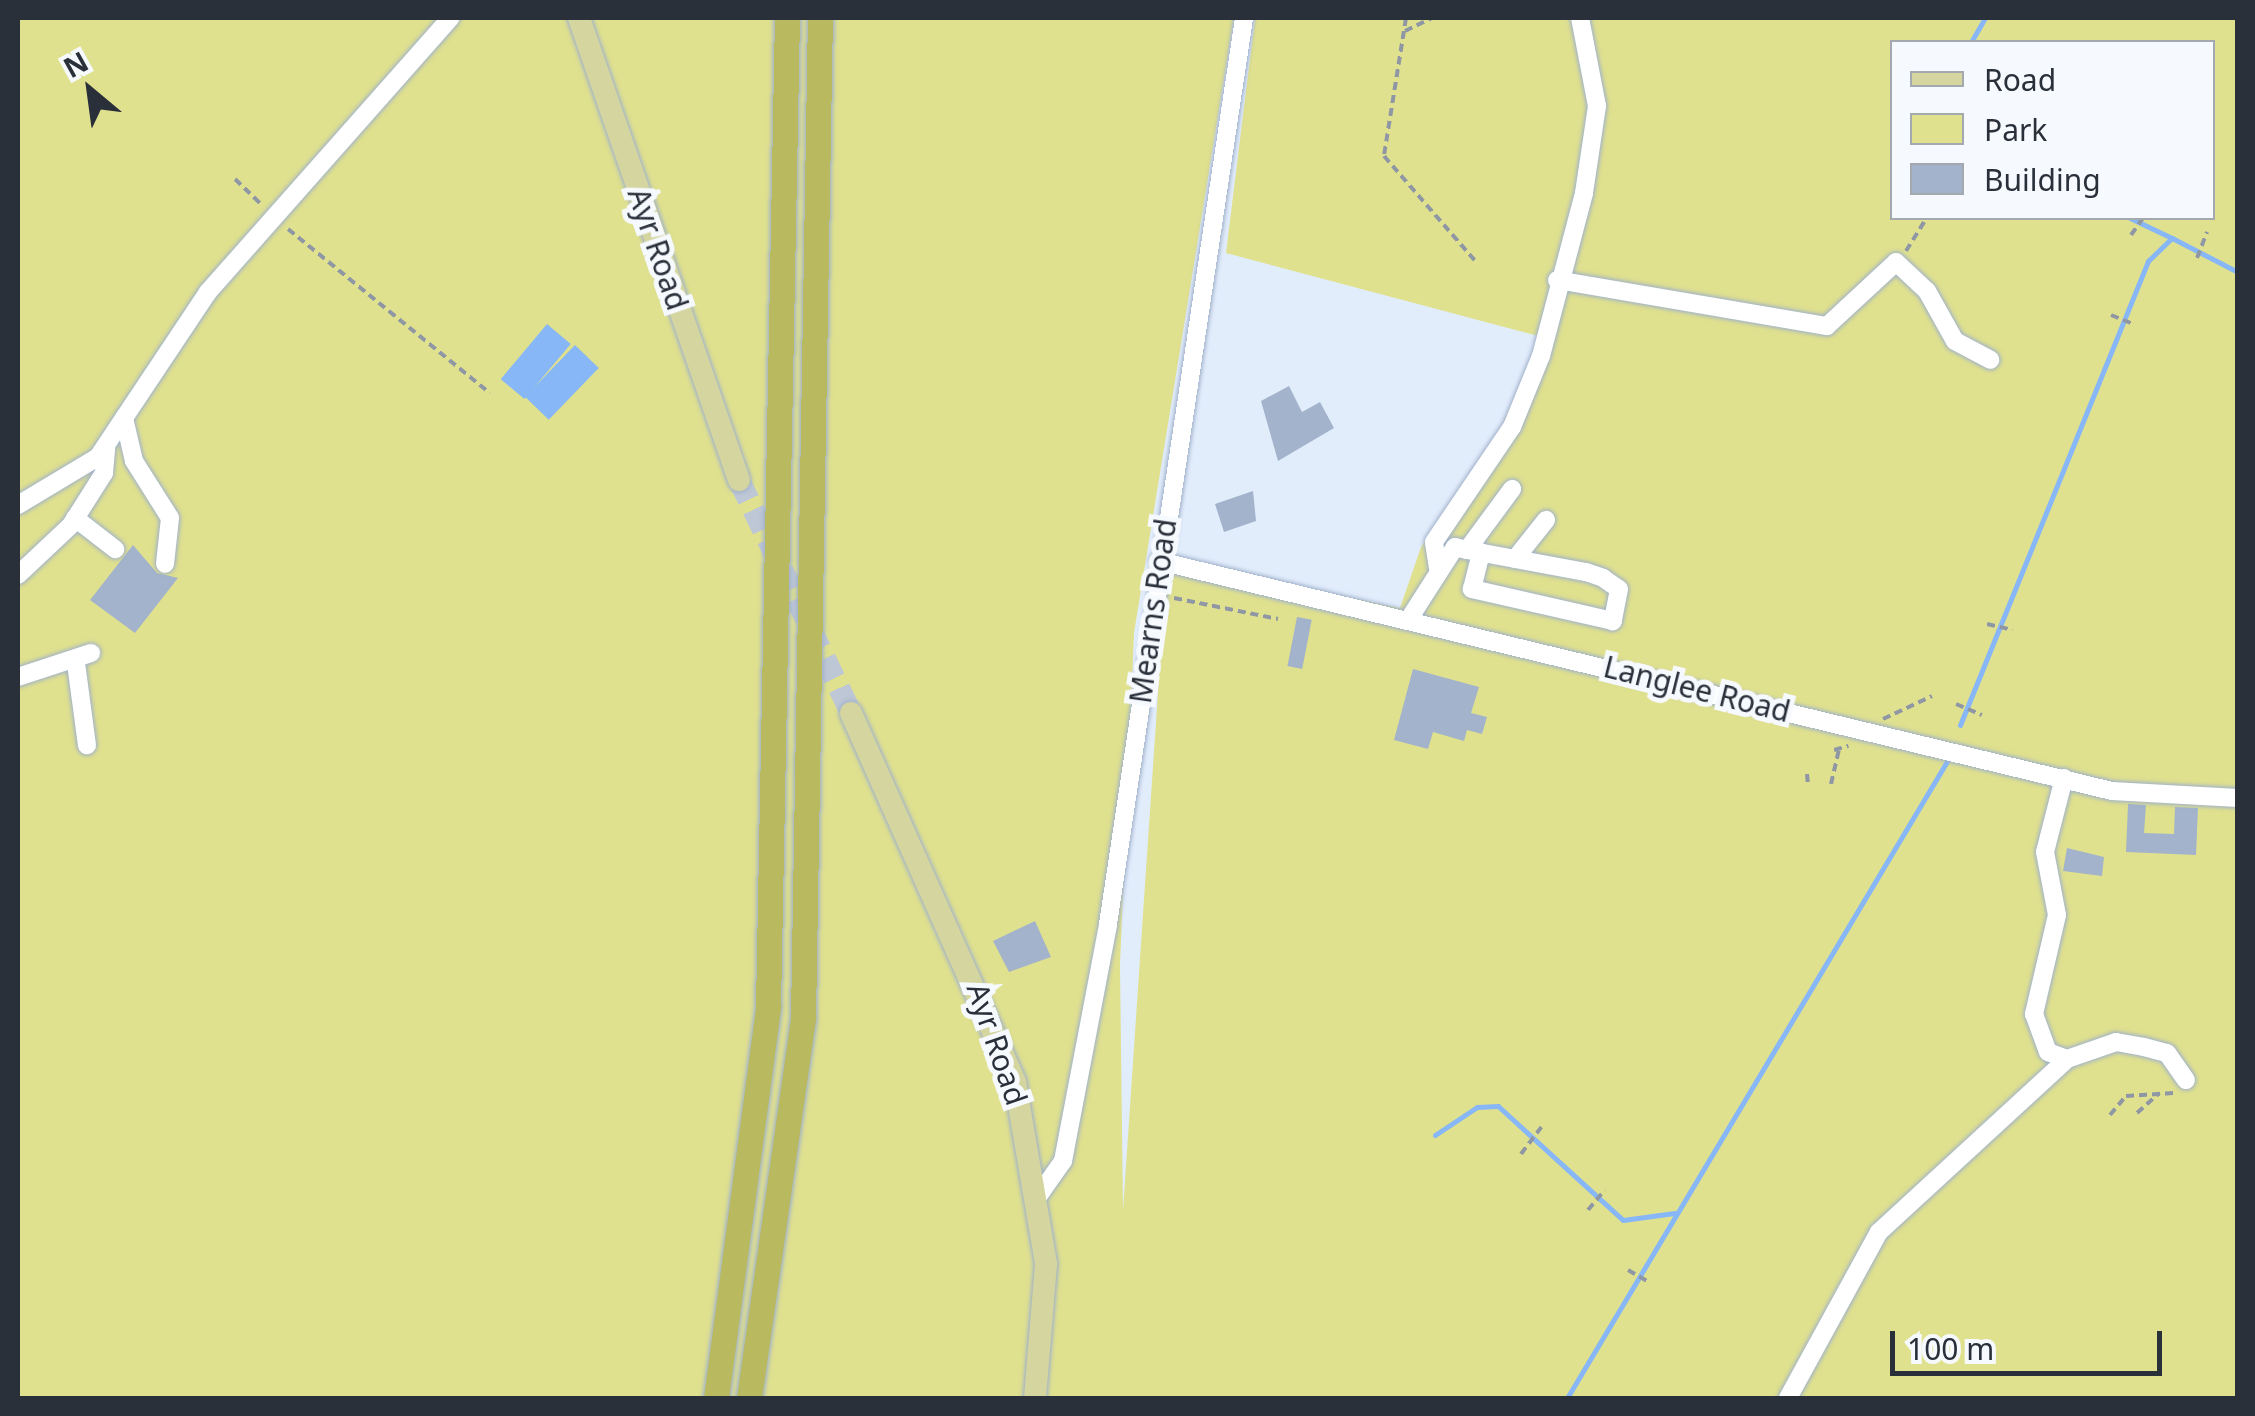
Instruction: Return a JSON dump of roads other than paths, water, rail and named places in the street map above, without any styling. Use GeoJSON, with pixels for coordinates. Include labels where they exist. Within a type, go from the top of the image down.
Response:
{"type":"FeatureCollection","features":[{"type":"Feature","properties":{"kind":"highway"},"geometry":{"type":"LineString","coordinates":[[716,1398],[768,1006],[787,18]]}},
{"type":"Feature","properties":{"kind":"highway"},"geometry":{"type":"LineString","coordinates":[[749,1398],[803,1018],[820,18]]}},
{"type":"Feature","properties":{"kind":"main road","name":"Ayr Road"},"geometry":{"type":"LineString","coordinates":[[579,18],[739,480]]}},
{"type":"Feature","properties":{"kind":"main road","name":"Ayr Road"},"geometry":{"type":"LineString","coordinates":[[850,713],[986,1004],[1015,1082],[1039,1196],[1046,1264],[1035,1398]]}},
{"type":"Feature","properties":{"kind":"street"},"geometry":{"type":"LineString","coordinates":[[18,505],[106,448],[208,292],[450,18]]}},
{"type":"Feature","properties":{"kind":"street","name":"Mearns Road"},"geometry":{"type":"LineString","coordinates":[[1039,1196],[1062,1161],[1244,18]]}},
{"type":"Feature","properties":{"kind":"street"},"geometry":{"type":"LineString","coordinates":[[1438,568],[1434,542],[1512,427],[1594,147],[1592,52],[1580,18]]}},
{"type":"Feature","properties":{"kind":"street"},"geometry":{"type":"LineString","coordinates":[[1557,280],[1827,326],[1896,262],[1927,291],[1956,341],[1990,360]]}},
{"type":"Feature","properties":{"kind":"street"},"geometry":{"type":"LineString","coordinates":[[124,418],[134,462],[170,518],[165,564]]}},
{"type":"Feature","properties":{"kind":"street"},"geometry":{"type":"LineString","coordinates":[[18,575],[76,518],[104,473],[106,448]]}},
{"type":"Feature","properties":{"kind":"street"},"geometry":{"type":"LineString","coordinates":[[1409,619],[1438,568],[1455,547],[1474,551],[1515,559],[1565,568],[1619,589],[1613,621],[1472,589],[1474,551],[1512,489]]}},
{"type":"Feature","properties":{"kind":"street"},"geometry":{"type":"LineString","coordinates":[[76,518],[116,548]]}},
{"type":"Feature","properties":{"kind":"street"},"geometry":{"type":"LineString","coordinates":[[1515,559],[1546,520]]}},
{"type":"Feature","properties":{"kind":"street"},"geometry":{"type":"LineString","coordinates":[[1565,568],[1576,552]]}},
{"type":"Feature","properties":{"kind":"street","name":"Langlee Road"},"geometry":{"type":"LineString","coordinates":[[1159,561],[2064,778],[2156,797],[2238,798]]}},
{"type":"Feature","properties":{"kind":"street"},"geometry":{"type":"LineString","coordinates":[[18,677],[83,658],[87,745]]}},
{"type":"Feature","properties":{"kind":"street"},"geometry":{"type":"LineString","coordinates":[[2064,778],[2045,852],[2058,915],[2034,1014],[2048,1052],[2068,1059]]}},
{"type":"Feature","properties":{"kind":"street"},"geometry":{"type":"LineString","coordinates":[[1788,1398],[1879,1232],[2068,1059],[2105,1044],[2144,1047],[2166,1053],[2186,1083]]}},
{"type":"Feature","properties":{"kind":"water"},"geometry":{"type":"Polygon","coordinates":[[[547,324],[571,344],[524,399],[501,379],[547,324]]]}},
{"type":"Feature","properties":{"kind":"water"},"geometry":{"type":"Polygon","coordinates":[[[575,345],[599,368],[549,420],[525,397],[575,345]]]}},
{"type":"Feature","properties":{"kind":"waterway"},"geometry":{"type":"LineString","coordinates":[[1972,40],[1985,18]]}},
{"type":"Feature","properties":{"kind":"waterway"},"geometry":{"type":"LineString","coordinates":[[2134,220],[2172,238]]}},
{"type":"Feature","properties":{"kind":"waterway"},"geometry":{"type":"LineString","coordinates":[[1960,725],[2148,261],[2172,238],[2238,272]]}},
{"type":"Feature","properties":{"kind":"waterway"},"geometry":{"type":"LineString","coordinates":[[1567,1398],[1949,758]]}},
{"type":"Feature","properties":{"kind":"waterway"},"geometry":{"type":"LineString","coordinates":[[1435,1135],[1477,1107],[1498,1106],[1623,1220],[1675,1213]]}},
{"type":"Feature","properties":{"kind":"tunnel"},"geometry":{"type":"LineString","coordinates":[[739,480],[851,713]]}}]}
